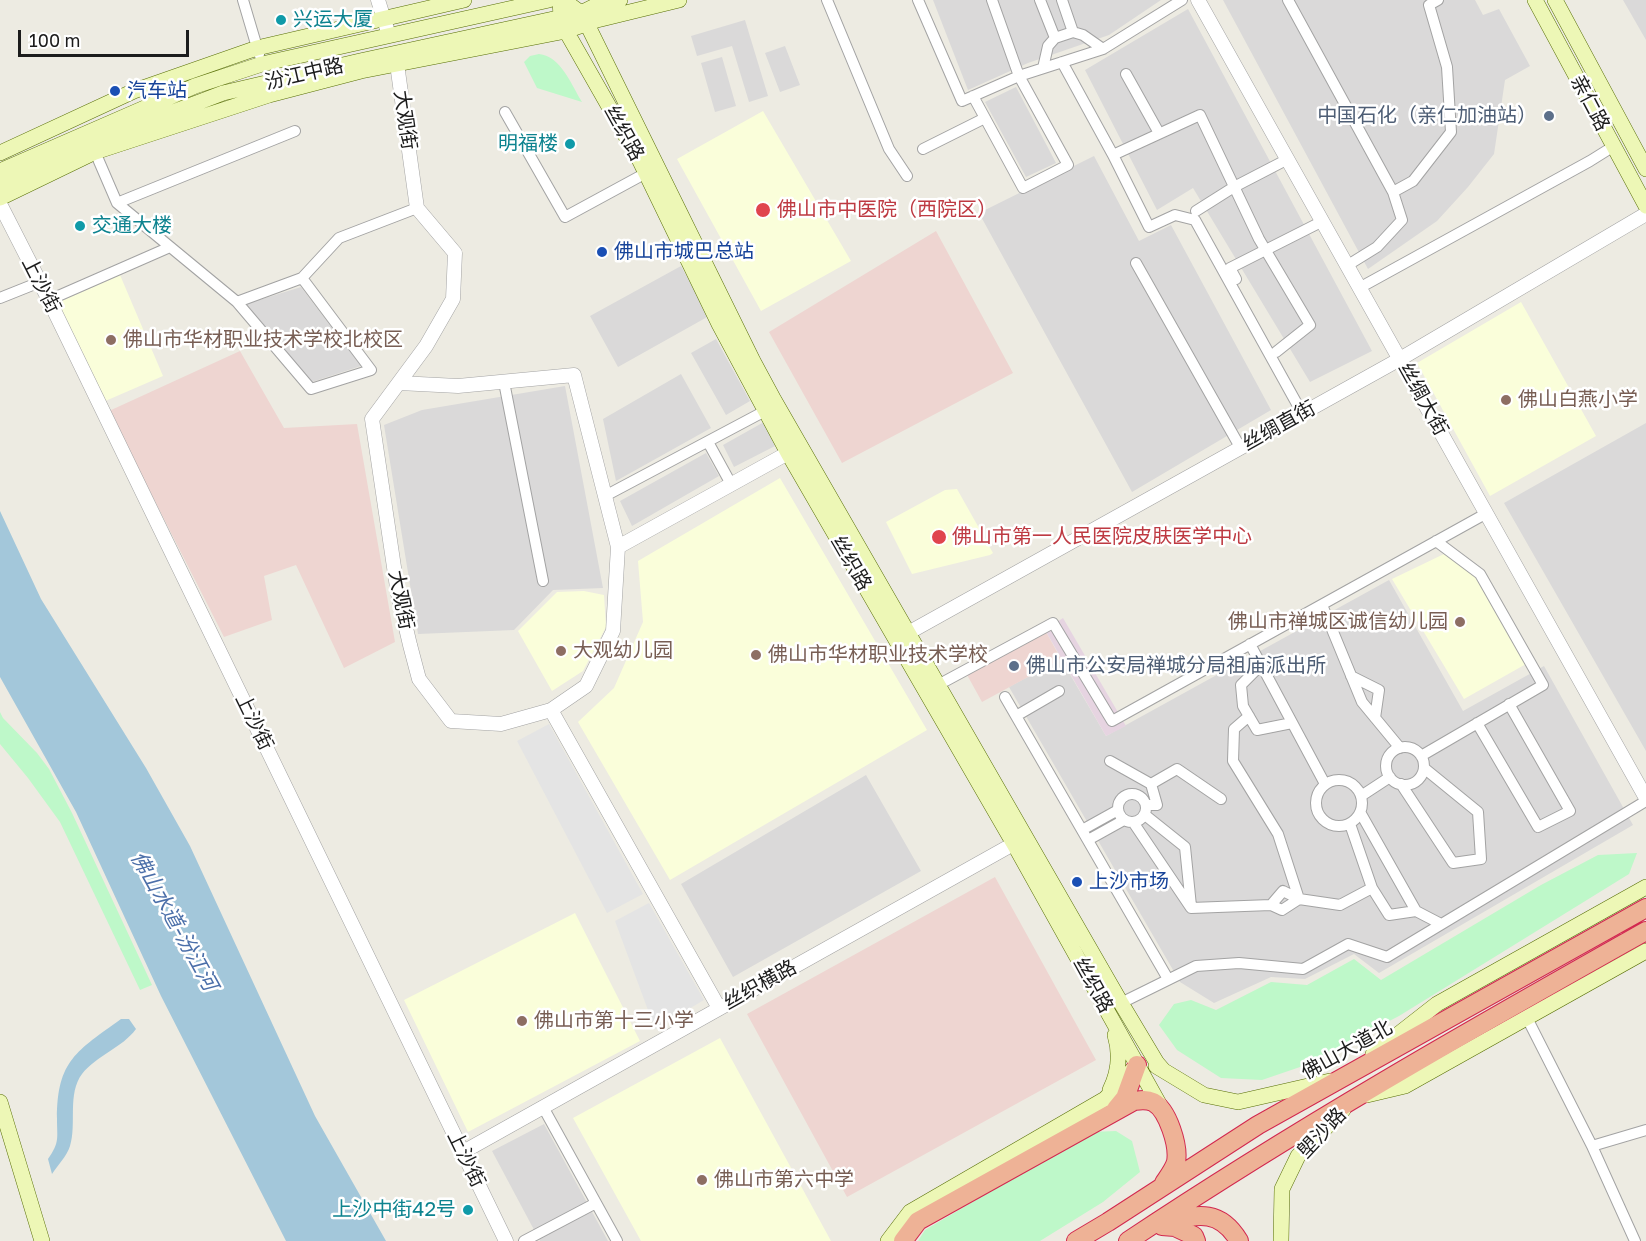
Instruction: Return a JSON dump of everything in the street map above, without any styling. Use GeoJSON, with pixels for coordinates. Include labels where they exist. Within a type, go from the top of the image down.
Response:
{"type":"FeatureCollection","features":[{"type":"Feature","properties":{"kind":"highway","name":"佛山大道北"},"geometry":{"type":"LineString","coordinates":[[1076,1241],[1258,1125],[1646,908]]}},
{"type":"Feature","properties":{"kind":"highway"},"geometry":{"type":"LineString","coordinates":[[1128,1241],[1271,1148],[1356,1097],[1646,931]]}},
{"type":"Feature","properties":{"kind":"highway"},"geometry":{"type":"LineString","coordinates":[[903,1241],[918,1221],[1111,1104],[1125,1098],[1137,1065]]}},
{"type":"Feature","properties":{"kind":"highway"},"geometry":{"type":"LineString","coordinates":[[1111,1104],[1144,1100],[1154,1103],[1166,1115],[1175,1142],[1176,1162],[1162,1187]]}},
{"type":"Feature","properties":{"kind":"highway"},"geometry":{"type":"LineString","coordinates":[[1151,1226],[1201,1215],[1222,1222],[1239,1241]]}},
{"type":"Feature","properties":{"kind":"highway"},"geometry":{"type":"LineString","coordinates":[[1151,1226],[1175,1227],[1194,1236],[1196,1241]]}},
{"type":"Feature","properties":{"kind":"main road"},"geometry":{"type":"LineString","coordinates":[[0,153],[134,91],[257,48],[464,0]]}},
{"type":"Feature","properties":{"kind":"main road","name":"汾江中路"},"geometry":{"type":"LineString","coordinates":[[0,171],[195,86],[262,64],[549,0]]}},
{"type":"Feature","properties":{"kind":"main road","name":"丝织路"},"geometry":{"type":"LineString","coordinates":[[561,0],[590,16],[694,219],[694,243],[769,390],[938,685],[1110,1015],[1166,1115]]}},
{"type":"Feature","properties":{"kind":"main road","name":"丝织路"},"geometry":{"type":"LineString","coordinates":[[561,0],[563,24],[646,173],[719,324],[788,453],[1020,840],[1121,1003]]}},
{"type":"Feature","properties":{"kind":"main road","name":"汾江中路"},"geometry":{"type":"LineString","coordinates":[[0,186],[94,142],[223,93],[360,60],[563,24],[590,16],[620,0]]}},
{"type":"Feature","properties":{"kind":"main road"},"geometry":{"type":"LineString","coordinates":[[590,16],[679,0]]}},
{"type":"Feature","properties":{"kind":"main road","name":"亲仁路"},"geometry":{"type":"LineString","coordinates":[[1535,0],[1646,207]]}},
{"type":"Feature","properties":{"kind":"main road","name":"亲仁路"},"geometry":{"type":"LineString","coordinates":[[1555,0],[1646,169]]}},
{"type":"Feature","properties":{"kind":"main road"},"geometry":{"type":"LineString","coordinates":[[0,198],[96,152],[269,95],[563,24]]}},
{"type":"Feature","properties":{"kind":"main road"},"geometry":{"type":"LineString","coordinates":[[1121,1003],[1127,1019],[1137,1065],[1152,1064],[1204,1095],[1238,1102],[1342,1078],[1437,1004],[1646,887]]}},
{"type":"Feature","properties":{"kind":"main road"},"geometry":{"type":"LineString","coordinates":[[1356,1097],[1405,1086],[1646,951]]}},
{"type":"Feature","properties":{"kind":"main road"},"geometry":{"type":"LineString","coordinates":[[1121,1003],[1163,1070]]}},
{"type":"Feature","properties":{"kind":"main road"},"geometry":{"type":"LineString","coordinates":[[888,1241],[910,1212],[1111,1104],[1119,1056],[1110,1015]]}},
{"type":"Feature","properties":{"kind":"main road","name":"塱沙路"},"geometry":{"type":"LineString","coordinates":[[1281,1241],[1282,1189],[1298,1156],[1356,1097]]}},
{"type":"Feature","properties":{"kind":"main road"},"geometry":{"type":"LineString","coordinates":[[0,1102],[42,1241]]}},
{"type":"Feature","properties":{"kind":"street"},"geometry":{"type":"LineString","coordinates":[[243,0],[262,64]]}},
{"type":"Feature","properties":{"kind":"street"},"geometry":{"type":"LineString","coordinates":[[378,0],[388,36]]}},
{"type":"Feature","properties":{"kind":"street"},"geometry":{"type":"LineString","coordinates":[[827,0],[889,149],[907,176]]}},
{"type":"Feature","properties":{"kind":"street"},"geometry":{"type":"LineString","coordinates":[[918,0],[962,101],[1019,75],[1103,49],[1182,0]]}},
{"type":"Feature","properties":{"kind":"street"},"geometry":{"type":"LineString","coordinates":[[973,96],[1023,188],[1068,165],[1019,75],[992,0]]}},
{"type":"Feature","properties":{"kind":"street"},"geometry":{"type":"LineString","coordinates":[[1040,0],[1055,38]]}},
{"type":"Feature","properties":{"kind":"street"},"geometry":{"type":"LineString","coordinates":[[1062,0],[1073,32]]}},
{"type":"Feature","properties":{"kind":"street","name":"丝绸大街"},"geometry":{"type":"LineString","coordinates":[[1198,0],[1646,800]]}},
{"type":"Feature","properties":{"kind":"street"},"geometry":{"type":"LineString","coordinates":[[1288,0],[1394,192],[1401,220],[1377,247],[1348,265]]}},
{"type":"Feature","properties":{"kind":"street"},"geometry":{"type":"LineString","coordinates":[[1394,192],[1413,182],[1451,132],[1447,67],[1431,2]]}},
{"type":"Feature","properties":{"kind":"street"},"geometry":{"type":"LineString","coordinates":[[1043,68],[1048,46],[1055,38],[1073,32],[1083,35],[1103,49]]}},
{"type":"Feature","properties":{"kind":"street"},"geometry":{"type":"LineString","coordinates":[[1062,62],[1149,227],[1175,215],[1196,220],[1302,413]]}},
{"type":"Feature","properties":{"kind":"street","name":"大观街"},"geometry":{"type":"LineString","coordinates":[[397,64],[417,208],[455,253],[453,300],[426,346],[372,419],[398,594],[419,679],[451,721],[501,724],[551,710],[586,686],[613,631],[618,547],[574,375],[504,382]]}},
{"type":"Feature","properties":{"kind":"street"},"geometry":{"type":"LineString","coordinates":[[1126,74],[1159,134]]}},
{"type":"Feature","properties":{"kind":"street"},"geometry":{"type":"LineString","coordinates":[[505,112],[565,217],[646,173]]}},
{"type":"Feature","properties":{"kind":"street"},"geometry":{"type":"LineString","coordinates":[[1113,155],[1200,114],[1265,249],[1310,325],[1276,351]]}},
{"type":"Feature","properties":{"kind":"street"},"geometry":{"type":"LineString","coordinates":[[923,149],[985,118]]}},
{"type":"Feature","properties":{"kind":"street"},"geometry":{"type":"LineString","coordinates":[[117,203],[295,131]]}},
{"type":"Feature","properties":{"kind":"street"},"geometry":{"type":"LineString","coordinates":[[1360,287],[1614,146]]}},
{"type":"Feature","properties":{"kind":"street"},"geometry":{"type":"LineString","coordinates":[[96,152],[117,203],[237,302],[311,389],[371,370],[302,278]]}},
{"type":"Feature","properties":{"kind":"street"},"geometry":{"type":"LineString","coordinates":[[1196,212],[1234,188],[1288,159]]}},
{"type":"Feature","properties":{"kind":"street","name":"上沙街"},"geometry":{"type":"LineString","coordinates":[[0,204],[49,300],[506,1241]]}},
{"type":"Feature","properties":{"kind":"street"},"geometry":{"type":"LineString","coordinates":[[237,302],[302,278],[339,238],[417,208]]}},
{"type":"Feature","properties":{"kind":"street","name":"丝绸直街"},"geometry":{"type":"LineString","coordinates":[[908,633],[1400,359],[1646,214]]}},
{"type":"Feature","properties":{"kind":"street"},"geometry":{"type":"LineString","coordinates":[[1292,382],[1230,268],[1323,221]]}},
{"type":"Feature","properties":{"kind":"street"},"geometry":{"type":"LineString","coordinates":[[49,300],[170,247]]}},
{"type":"Feature","properties":{"kind":"street"},"geometry":{"type":"LineString","coordinates":[[1136,263],[1240,447]]}},
{"type":"Feature","properties":{"kind":"street"},"geometry":{"type":"LineString","coordinates":[[0,298],[40,282]]}},
{"type":"Feature","properties":{"kind":"street"},"geometry":{"type":"LineString","coordinates":[[399,383],[458,386],[504,382],[543,581]]}},
{"type":"Feature","properties":{"kind":"street"},"geometry":{"type":"LineString","coordinates":[[605,496],[765,411]]}},
{"type":"Feature","properties":{"kind":"street"},"geometry":{"type":"LineString","coordinates":[[708,442],[731,484]]}},
{"type":"Feature","properties":{"kind":"street"},"geometry":{"type":"LineString","coordinates":[[618,547],[788,453]]}},
{"type":"Feature","properties":{"kind":"street"},"geometry":{"type":"LineString","coordinates":[[938,685],[1053,623],[1112,721],[1487,513]]}},
{"type":"Feature","properties":{"kind":"street"},"geometry":{"type":"LineString","coordinates":[[1421,756],[1542,684],[1480,574],[1436,541]]}},
{"type":"Feature","properties":{"kind":"street"},"geometry":{"type":"LineString","coordinates":[[1322,604],[1362,702],[1400,748]]}},
{"type":"Feature","properties":{"kind":"street"},"geometry":{"type":"LineString","coordinates":[[1250,645],[1325,784]]}},
{"type":"Feature","properties":{"kind":"street"},"geometry":{"type":"LineString","coordinates":[[1261,665],[1241,685],[1244,706],[1249,716],[1257,730],[1292,723]]}},
{"type":"Feature","properties":{"kind":"street"},"geometry":{"type":"LineString","coordinates":[[1351,676],[1379,690],[1375,718]]}},
{"type":"Feature","properties":{"kind":"street"},"geometry":{"type":"LineString","coordinates":[[1016,716],[1059,692]]}},
{"type":"Feature","properties":{"kind":"street"},"geometry":{"type":"LineString","coordinates":[[1005,697],[1168,979]]}},
{"type":"Feature","properties":{"kind":"street"},"geometry":{"type":"LineString","coordinates":[[1477,723],[1538,827],[1570,811],[1509,704]]}},
{"type":"Feature","properties":{"kind":"street"},"geometry":{"type":"LineString","coordinates":[[551,710],[719,1008]]}},
{"type":"Feature","properties":{"kind":"street"},"geometry":{"type":"LineString","coordinates":[[1249,716],[1234,729],[1233,761],[1278,834],[1299,899]]}},
{"type":"Feature","properties":{"kind":"street"},"geometry":{"type":"LineString","coordinates":[[1401,784],[1454,863],[1481,859],[1478,812],[1424,768],[1421,756],[1412,748],[1400,748],[1387,760],[1387,772],[1390,777],[1401,784],[1407,785],[1418,779],[1424,768]]}},
{"type":"Feature","properties":{"kind":"street"},"geometry":{"type":"LineString","coordinates":[[1085,835],[1125,817],[1142,818],[1145,810],[1157,805],[1151,784],[1110,761]]}},
{"type":"Feature","properties":{"kind":"street"},"geometry":{"type":"LineString","coordinates":[[1151,784],[1177,770],[1221,799]]}},
{"type":"Feature","properties":{"kind":"street"},"geometry":{"type":"LineString","coordinates":[[1361,796],[1390,777]]}},
{"type":"Feature","properties":{"kind":"street"},"geometry":{"type":"LineString","coordinates":[[1360,812],[1350,824],[1335,826],[1321,818],[1316,804],[1317,796],[1325,784],[1332,781],[1346,781],[1353,785],[1361,796],[1360,812],[1416,911],[1441,924]]}},
{"type":"Feature","properties":{"kind":"street"},"geometry":{"type":"LineString","coordinates":[[1132,794],[1141,797],[1145,810],[1185,847],[1191,908],[1125,817],[1119,805],[1124,797],[1132,794]]}},
{"type":"Feature","properties":{"kind":"street"},"geometry":{"type":"LineString","coordinates":[[1121,1003],[1196,966],[1249,964],[1303,969],[1348,944],[1387,957],[1646,800]]}},
{"type":"Feature","properties":{"kind":"street"},"geometry":{"type":"LineString","coordinates":[[1350,824],[1372,888],[1389,915],[1416,911]]}},
{"type":"Feature","properties":{"kind":"street","name":"丝织横路"},"geometry":{"type":"LineString","coordinates":[[463,1152],[1020,840]]}},
{"type":"Feature","properties":{"kind":"street"},"geometry":{"type":"LineString","coordinates":[[1191,908],[1271,905],[1283,891],[1299,899],[1340,905],[1372,888]]}},
{"type":"Feature","properties":{"kind":"street"},"geometry":{"type":"LineString","coordinates":[[1527,1018],[1592,1146],[1635,1241]]}},
{"type":"Feature","properties":{"kind":"street"},"geometry":{"type":"LineString","coordinates":[[543,1107],[617,1241]]}},
{"type":"Feature","properties":{"kind":"street"},"geometry":{"type":"LineString","coordinates":[[1592,1146],[1646,1130]]}},
{"type":"Feature","properties":{"kind":"street"},"geometry":{"type":"LineString","coordinates":[[524,1241],[596,1203]]}},
{"type":"Feature","properties":{"kind":"shaded area"},"geometry":{"type":"Polygon","coordinates":[[[933,0],[1161,0],[1109,35],[1028,63],[968,90],[933,0]]]}},
{"type":"Feature","properties":{"kind":"shaded area"},"geometry":{"type":"Polygon","coordinates":[[[1223,0],[1475,0],[1483,15],[1499,9],[1530,66],[1505,80],[1494,154],[1468,187],[1437,221],[1368,269],[1223,0]]]}},
{"type":"Feature","properties":{"kind":"shaded area"},"geometry":{"type":"Polygon","coordinates":[[[1623,0],[1646,0],[1646,40],[1623,0]]]}},
{"type":"Feature","properties":{"kind":"shaded area"},"geometry":{"type":"Polygon","coordinates":[[[1188,9],[1372,351],[1310,382],[1193,188],[1157,210],[1085,70],[1188,9]]]}},
{"type":"Feature","properties":{"kind":"shaded area"},"geometry":{"type":"Polygon","coordinates":[[[745,20],[768,96],[749,102],[732,46],[697,56],[691,36],[745,20]]]}},
{"type":"Feature","properties":{"kind":"shaded area"},"geometry":{"type":"Polygon","coordinates":[[[785,46],[800,85],[780,92],[765,53],[785,46]]]}},
{"type":"Feature","properties":{"kind":"shaded area"},"geometry":{"type":"Polygon","coordinates":[[[722,57],[736,106],[715,112],[701,63],[722,57]]]}},
{"type":"Feature","properties":{"kind":"shaded area"},"geometry":{"type":"Polygon","coordinates":[[[1016,87],[1056,163],[1026,177],[985,102],[1016,87]]]}},
{"type":"Feature","properties":{"kind":"shaded area","name":"佛山市中医院（西院区）"},"geometry":{"type":"Polygon","coordinates":[[[763,111],[851,261],[761,311],[677,159],[763,111]]]}},
{"type":"Feature","properties":{"kind":"shaded area"},"geometry":{"type":"Polygon","coordinates":[[[1094,156],[1139,241],[1171,225],[1271,410],[1132,492],[979,213],[1094,156]]]}},
{"type":"Feature","properties":{"kind":"shaded area"},"geometry":{"type":"Polygon","coordinates":[[[936,231],[1013,373],[842,463],[769,332],[936,231]]]}},
{"type":"Feature","properties":{"kind":"shaded area"},"geometry":{"type":"Polygon","coordinates":[[[681,266],[709,316],[618,367],[590,316],[681,266]]]}},
{"type":"Feature","properties":{"kind":"shaded area","name":"佛山市华材职业技术学校北校区"},"geometry":{"type":"Polygon","coordinates":[[[120,275],[163,376],[103,402],[57,303],[120,275]]]}},
{"type":"Feature","properties":{"kind":"shaded area"},"geometry":{"type":"Polygon","coordinates":[[[301,287],[361,366],[312,382],[246,304],[301,287]]]}},
{"type":"Feature","properties":{"kind":"shaded area","name":"佛山白燕小学"},"geometry":{"type":"Polygon","coordinates":[[[1521,302],[1596,436],[1490,496],[1417,363],[1521,302]]]}},
{"type":"Feature","properties":{"kind":"shaded area"},"geometry":{"type":"Polygon","coordinates":[[[716,339],[750,401],[726,415],[691,353],[716,339]]]}},
{"type":"Feature","properties":{"kind":"shaded area"},"geometry":{"type":"Polygon","coordinates":[[[240,351],[284,428],[357,424],[395,642],[344,668],[296,565],[264,576],[272,620],[224,637],[109,411],[240,351]]]}},
{"type":"Feature","properties":{"kind":"shaded area"},"geometry":{"type":"Polygon","coordinates":[[[681,374],[711,428],[616,481],[603,419],[681,374]]]}},
{"type":"Feature","properties":{"kind":"shaded area"},"geometry":{"type":"Polygon","coordinates":[[[565,386],[603,588],[553,590],[514,630],[418,634],[384,425],[422,410],[565,386]]]}},
{"type":"Feature","properties":{"kind":"shaded area"},"geometry":{"type":"Polygon","coordinates":[[[764,422],[775,446],[734,467],[723,445],[764,422]]]}},
{"type":"Feature","properties":{"kind":"shaded area"},"geometry":{"type":"Polygon","coordinates":[[[1646,423],[1646,751],[1504,503],[1646,423]]]}},
{"type":"Feature","properties":{"kind":"shaded area"},"geometry":{"type":"Polygon","coordinates":[[[706,453],[719,476],[632,526],[620,501],[706,453]]]}},
{"type":"Feature","properties":{"kind":"shaded area","name":"佛山市华材职业技术学校"},"geometry":{"type":"Polygon","coordinates":[[[780,478],[927,730],[670,880],[578,722],[614,688],[643,622],[638,561],[780,478]]]}},
{"type":"Feature","properties":{"kind":"shaded area","name":"佛山市第一人民医院皮肤医学中心"},"geometry":{"type":"Polygon","coordinates":[[[957,489],[993,553],[912,574],[886,522],[945,490],[957,489]]]}},
{"type":"Feature","properties":{"kind":"shaded area","name":"佛山市禅城区诚信幼儿园"},"geometry":{"type":"Polygon","coordinates":[[[1444,554],[1477,576],[1526,664],[1464,699],[1392,579],[1444,554]]]}},
{"type":"Feature","properties":{"kind":"shaded area"},"geometry":{"type":"Polygon","coordinates":[[[1389,580],[1463,711],[1544,666],[1633,825],[1379,973],[1354,954],[1305,979],[1271,977],[1214,1003],[1180,982],[1009,687],[1061,659],[1106,736],[1389,580]]]}},
{"type":"Feature","properties":{"kind":"shaded area","name":"大观幼儿园"},"geometry":{"type":"Polygon","coordinates":[[[584,591],[604,595],[606,627],[583,671],[552,691],[518,631],[557,592],[584,591]]]}},
{"type":"Feature","properties":{"kind":"shaded area"},"geometry":{"type":"Polygon","coordinates":[[[1063,618],[1126,726],[1106,736],[1045,630],[1063,618]]]}},
{"type":"Feature","properties":{"kind":"shaded area","name":"佛山市公安局禅城分局祖庙派出所"},"geometry":{"type":"Polygon","coordinates":[[[1045,630],[1061,659],[982,702],[966,673],[1045,630]]]}},
{"type":"Feature","properties":{"kind":"shaded area"},"geometry":{"type":"Polygon","coordinates":[[[549,724],[643,894],[607,913],[517,741],[549,724]]]}},
{"type":"Feature","properties":{"kind":"shaded area"},"geometry":{"type":"Polygon","coordinates":[[[866,775],[921,871],[733,977],[681,884],[866,775]]]}},
{"type":"Feature","properties":{"kind":"shaded area"},"geometry":{"type":"Polygon","coordinates":[[[995,877],[1096,1060],[847,1197],[747,1014],[995,877]]]}},
{"type":"Feature","properties":{"kind":"shaded area"},"geometry":{"type":"Polygon","coordinates":[[[649,903],[704,1000],[655,1029],[615,921],[649,903]]]}},
{"type":"Feature","properties":{"kind":"shaded area","name":"佛山市第十三小学"},"geometry":{"type":"Polygon","coordinates":[[[575,913],[640,1041],[468,1132],[404,1000],[575,913]]]}},
{"type":"Feature","properties":{"kind":"shaded area","name":"佛山市第六中学"},"geometry":{"type":"Polygon","coordinates":[[[720,1038],[831,1241],[641,1241],[573,1118],[720,1038]]]}},
{"type":"Feature","properties":{"kind":"shaded area"},"geometry":{"type":"Polygon","coordinates":[[[544,1124],[608,1241],[540,1241],[492,1151],[544,1124]]]}},
{"type":"Feature","properties":{"kind":"green space"},"geometry":{"type":"Polygon","coordinates":[[[539,54],[554,60],[560,66],[582,102],[537,88],[524,62],[530,56],[539,54]]]}},
{"type":"Feature","properties":{"kind":"green space"},"geometry":{"type":"Polygon","coordinates":[[[0,712],[49,769],[72,813],[152,985],[140,990],[60,822],[0,744],[0,712]]]}},
{"type":"Feature","properties":{"kind":"green space"},"geometry":{"type":"Polygon","coordinates":[[[1637,853],[1629,874],[1399,1016],[1300,1067],[1262,1080],[1221,1078],[1177,1050],[1159,1025],[1174,1004],[1191,1000],[1216,1010],[1271,982],[1307,985],[1354,959],[1381,980],[1541,885],[1598,855],[1637,853]]]}},
{"type":"Feature","properties":{"kind":"green space"},"geometry":{"type":"Polygon","coordinates":[[[1116,1131],[1132,1141],[1140,1172],[1103,1202],[1040,1241],[918,1241],[925,1230],[1091,1132],[1116,1131]]]}},
{"type":"Feature","properties":{"kind":"water","name":"佛山水道-汾江河"},"geometry":{"type":"Polygon","coordinates":[[[0,511],[41,599],[146,768],[190,846],[315,1116],[386,1241],[286,1241],[161,996],[76,812],[0,677],[0,511]]]}},
{"type":"Feature","properties":{"kind":"water"},"geometry":{"type":"Polygon","coordinates":[[[121,1019],[129,1019],[136,1029],[124,1041],[88,1067],[77,1082],[73,1100],[73,1128],[70,1146],[52,1174],[48,1159],[57,1140],[58,1099],[66,1070],[81,1049],[121,1019]]]}},
{"type":"Feature","properties":{"kind":"place","name":"兴运大厦"},"geometry":{"type":"Point","coordinates":[281,20]}},
{"type":"Feature","properties":{"kind":"place","name":"汽车站"},"geometry":{"type":"Point","coordinates":[115,91]}},
{"type":"Feature","properties":{"kind":"place","name":"中国石化（亲仁加油站）"},"geometry":{"type":"Point","coordinates":[1549,116]}},
{"type":"Feature","properties":{"kind":"place","name":"明福楼"},"geometry":{"type":"Point","coordinates":[570,144]}},
{"type":"Feature","properties":{"kind":"place","name":"佛山市中医院（西院区）"},"geometry":{"type":"Point","coordinates":[763,210]}},
{"type":"Feature","properties":{"kind":"place","name":"交通大楼"},"geometry":{"type":"Point","coordinates":[80,226]}},
{"type":"Feature","properties":{"kind":"place","name":"佛山市城巴总站"},"geometry":{"type":"Point","coordinates":[602,252]}},
{"type":"Feature","properties":{"kind":"place","name":"佛山市华材职业技术学校北校区"},"geometry":{"type":"Point","coordinates":[111,340]}},
{"type":"Feature","properties":{"kind":"place","name":"佛山白燕小学"},"geometry":{"type":"Point","coordinates":[1506,400]}},
{"type":"Feature","properties":{"kind":"place","name":"佛山市第一人民医院皮肤医学中心"},"geometry":{"type":"Point","coordinates":[939,537]}},
{"type":"Feature","properties":{"kind":"place","name":"佛山市禅城区诚信幼儿园"},"geometry":{"type":"Point","coordinates":[1460,622]}},
{"type":"Feature","properties":{"kind":"place","name":"大观幼儿园"},"geometry":{"type":"Point","coordinates":[561,651]}},
{"type":"Feature","properties":{"kind":"place","name":"佛山市华材职业技术学校"},"geometry":{"type":"Point","coordinates":[756,655]}},
{"type":"Feature","properties":{"kind":"place","name":"佛山市公安局禅城分局祖庙派出所"},"geometry":{"type":"Point","coordinates":[1014,666]}},
{"type":"Feature","properties":{"kind":"place","name":"上沙市场"},"geometry":{"type":"Point","coordinates":[1077,882]}},
{"type":"Feature","properties":{"kind":"place","name":"佛山市第十三小学"},"geometry":{"type":"Point","coordinates":[522,1021]}},
{"type":"Feature","properties":{"kind":"place","name":"佛山市第六中学"},"geometry":{"type":"Point","coordinates":[702,1180]}},
{"type":"Feature","properties":{"kind":"place","name":"上沙中街42号"},"geometry":{"type":"Point","coordinates":[468,1210]}}]}
